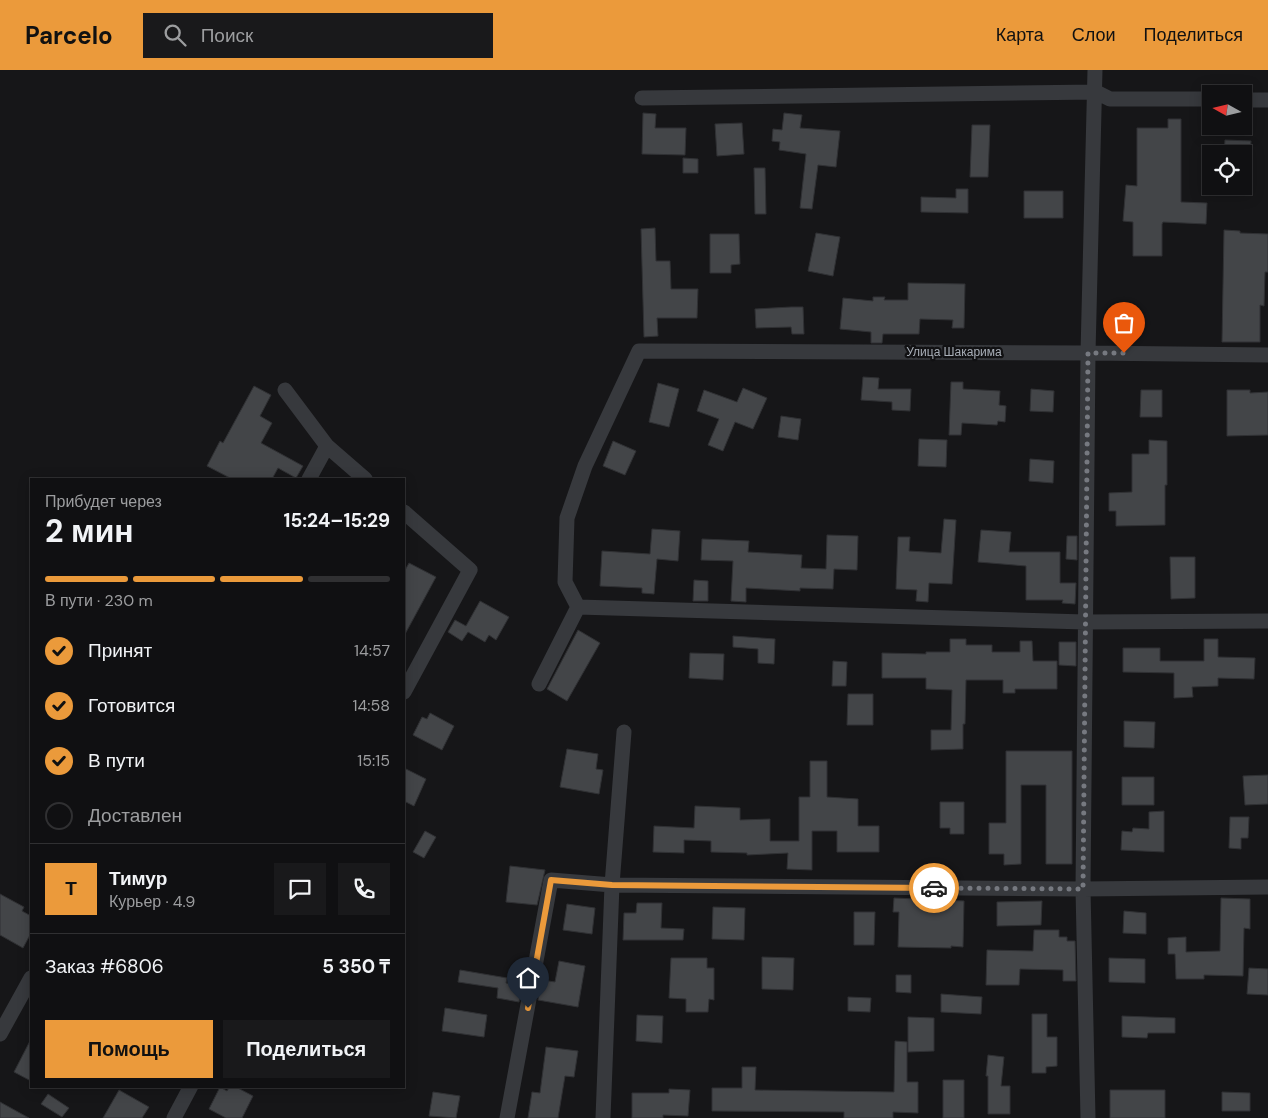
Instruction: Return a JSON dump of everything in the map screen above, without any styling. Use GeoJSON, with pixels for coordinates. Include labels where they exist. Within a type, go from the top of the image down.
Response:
{"type":"FeatureCollection","features":[{"type":"Feature","properties":{"kind":"street"},"geometry":{"type":"LineString","coordinates":[[1088,1118],[1083,889],[1088,353],[1096,92],[1095,70]]}},
{"type":"Feature","properties":{"kind":"street"},"geometry":{"type":"LineString","coordinates":[[642,98],[1096,92],[1110,98],[1202,100]]}},
{"type":"Feature","properties":{"kind":"street"},"geometry":{"type":"LineString","coordinates":[[1252,100],[1268,100]]}},
{"type":"Feature","properties":{"kind":"street","name":"Улица Шакарима"},"geometry":{"type":"LineString","coordinates":[[578,607],[566,582],[567,518],[585,466],[639,351],[1088,353],[1268,356]]}},
{"type":"Feature","properties":{"kind":"street"},"geometry":{"type":"LineString","coordinates":[[285,390],[327,446],[364,478]]}},
{"type":"Feature","properties":{"kind":"street"},"geometry":{"type":"LineString","coordinates":[[310,478],[327,446]]}},
{"type":"Feature","properties":{"kind":"street"},"geometry":{"type":"LineString","coordinates":[[405,513],[470,570],[405,690]]}},
{"type":"Feature","properties":{"kind":"street"},"geometry":{"type":"LineString","coordinates":[[539,684],[578,607],[1085,622],[1268,621]]}},
{"type":"Feature","properties":{"kind":"street"},"geometry":{"type":"LineString","coordinates":[[603,1118],[612,885],[624,732]]}},
{"type":"Feature","properties":{"kind":"street"},"geometry":{"type":"LineString","coordinates":[[507,1118],[551,880],[612,885],[1083,889],[1268,887]]}},
{"type":"Feature","properties":{"kind":"street"},"geometry":{"type":"LineString","coordinates":[[0,1034],[30,980]]}},
{"type":"Feature","properties":{"kind":"street"},"geometry":{"type":"LineString","coordinates":[[174,1118],[190,1088]]}},
{"type":"Feature","properties":{"kind":"building"},"geometry":{"type":"Polygon","coordinates":[[[643,113],[656,114],[655,128],[686,128],[685,155],[642,154],[643,113]]]}},
{"type":"Feature","properties":{"kind":"building"},"geometry":{"type":"Polygon","coordinates":[[[784,113],[802,115],[800,128],[840,131],[836,167],[818,165],[812,209],[800,208],[806,154],[779,150],[780,142],[772,141],[773,129],[782,130],[784,113]]]}},
{"type":"Feature","properties":{"kind":"building"},"geometry":{"type":"Polygon","coordinates":[[[1168,119],[1181,119],[1181,202],[1207,203],[1206,224],[1163,222],[1162,256],[1133,256],[1133,222],[1123,221],[1126,185],[1137,186],[1137,128],[1168,128],[1168,119]]]}},
{"type":"Feature","properties":{"kind":"building"},"geometry":{"type":"Polygon","coordinates":[[[742,123],[744,154],[717,156],[715,124],[742,123]]]}},
{"type":"Feature","properties":{"kind":"building"},"geometry":{"type":"Polygon","coordinates":[[[972,125],[990,125],[988,177],[970,177],[972,125]]]}},
{"type":"Feature","properties":{"kind":"building"},"geometry":{"type":"Polygon","coordinates":[[[1225,140],[1251,141],[1251,145],[1225,145],[1225,140]]]}},
{"type":"Feature","properties":{"kind":"building"},"geometry":{"type":"Polygon","coordinates":[[[683,158],[698,159],[698,173],[683,173],[683,158]]]}},
{"type":"Feature","properties":{"kind":"building"},"geometry":{"type":"Polygon","coordinates":[[[754,168],[765,168],[766,214],[755,214],[754,168]]]}},
{"type":"Feature","properties":{"kind":"building"},"geometry":{"type":"Polygon","coordinates":[[[956,189],[968,189],[968,213],[921,212],[921,197],[956,198],[956,189]]]}},
{"type":"Feature","properties":{"kind":"building"},"geometry":{"type":"Polygon","coordinates":[[[1024,191],[1063,191],[1063,218],[1024,218],[1024,191]]]}},
{"type":"Feature","properties":{"kind":"building"},"geometry":{"type":"Polygon","coordinates":[[[655,228],[656,261],[670,261],[671,289],[698,289],[697,318],[657,318],[658,336],[644,337],[641,229],[655,228]]]}},
{"type":"Feature","properties":{"kind":"building"},"geometry":{"type":"Polygon","coordinates":[[[1224,230],[1240,231],[1240,233],[1268,234],[1268,272],[1265,272],[1264,306],[1260,305],[1260,342],[1222,342],[1224,230]]]}},
{"type":"Feature","properties":{"kind":"building"},"geometry":{"type":"Polygon","coordinates":[[[816,233],[840,237],[833,276],[808,271],[816,233]]]}},
{"type":"Feature","properties":{"kind":"building"},"geometry":{"type":"Polygon","coordinates":[[[710,234],[739,234],[740,264],[731,265],[731,273],[710,273],[710,234]]]}},
{"type":"Feature","properties":{"kind":"building"},"geometry":{"type":"Polygon","coordinates":[[[908,283],[965,284],[964,328],[952,328],[953,320],[920,319],[919,334],[883,334],[882,343],[871,343],[871,332],[840,329],[843,298],[873,301],[873,297],[885,297],[884,300],[908,300],[908,283]]]}},
{"type":"Feature","properties":{"kind":"building"},"geometry":{"type":"Polygon","coordinates":[[[803,307],[804,334],[792,334],[791,327],[756,328],[755,309],[803,307]]]}},
{"type":"Feature","properties":{"kind":"building"},"geometry":{"type":"Polygon","coordinates":[[[863,377],[879,378],[878,389],[911,389],[910,411],[892,410],[892,402],[861,400],[863,377]]]}},
{"type":"Feature","properties":{"kind":"building"},"geometry":{"type":"Polygon","coordinates":[[[951,382],[963,382],[963,389],[1000,391],[999,405],[1006,406],[1005,422],[998,421],[997,425],[962,423],[961,435],[949,435],[951,382]]]}},
{"type":"Feature","properties":{"kind":"building"},"geometry":{"type":"Polygon","coordinates":[[[658,383],[679,389],[669,427],[649,422],[658,383]]]}},
{"type":"Feature","properties":{"kind":"building"},"geometry":{"type":"Polygon","coordinates":[[[254,386],[271,395],[260,416],[272,423],[261,443],[303,466],[296,478],[278,468],[273,478],[230,478],[207,466],[220,441],[223,443],[254,386]]]}},
{"type":"Feature","properties":{"kind":"building"},"geometry":{"type":"Polygon","coordinates":[[[743,388],[767,398],[753,429],[735,422],[723,451],[708,445],[719,419],[697,411],[704,390],[737,402],[743,388]]]}},
{"type":"Feature","properties":{"kind":"building"},"geometry":{"type":"Polygon","coordinates":[[[1031,389],[1054,391],[1053,412],[1030,411],[1031,389]]]}},
{"type":"Feature","properties":{"kind":"building"},"geometry":{"type":"Polygon","coordinates":[[[1141,390],[1162,390],[1162,417],[1140,417],[1141,390]]]}},
{"type":"Feature","properties":{"kind":"building"},"geometry":{"type":"Polygon","coordinates":[[[1227,390],[1250,390],[1250,393],[1268,392],[1268,435],[1227,436],[1227,390]]]}},
{"type":"Feature","properties":{"kind":"building"},"geometry":{"type":"Polygon","coordinates":[[[781,416],[801,419],[798,440],[778,437],[781,416]]]}},
{"type":"Feature","properties":{"kind":"building"},"geometry":{"type":"Polygon","coordinates":[[[919,439],[947,440],[946,467],[918,466],[919,439]]]}},
{"type":"Feature","properties":{"kind":"building"},"geometry":{"type":"Polygon","coordinates":[[[1149,440],[1167,441],[1165,525],[1116,526],[1116,511],[1109,511],[1109,493],[1132,492],[1132,454],[1149,454],[1149,440]]]}},
{"type":"Feature","properties":{"kind":"building"},"geometry":{"type":"Polygon","coordinates":[[[613,441],[636,451],[625,475],[603,466],[613,441]]]}},
{"type":"Feature","properties":{"kind":"building"},"geometry":{"type":"Polygon","coordinates":[[[1030,459],[1054,461],[1053,483],[1029,481],[1030,459]]]}},
{"type":"Feature","properties":{"kind":"building"},"geometry":{"type":"Polygon","coordinates":[[[944,519],[956,520],[952,584],[929,583],[928,602],[916,601],[917,590],[896,589],[898,537],[910,537],[909,551],[941,553],[944,519]]]}},
{"type":"Feature","properties":{"kind":"building"},"geometry":{"type":"Polygon","coordinates":[[[652,529],[680,531],[678,561],[657,559],[654,594],[642,593],[642,588],[600,586],[602,551],[650,554],[652,529]]]}},
{"type":"Feature","properties":{"kind":"building"},"geometry":{"type":"Polygon","coordinates":[[[981,530],[1011,532],[1009,552],[1060,552],[1060,583],[1076,583],[1075,604],[1062,603],[1063,600],[1026,600],[1026,566],[978,562],[981,530]]]}},
{"type":"Feature","properties":{"kind":"building"},"geometry":{"type":"Polygon","coordinates":[[[827,535],[858,536],[857,570],[834,569],[833,589],[800,588],[800,591],[746,588],[746,602],[731,601],[733,561],[701,560],[702,539],[749,541],[748,552],[802,555],[801,568],[826,569],[827,535]]]}},
{"type":"Feature","properties":{"kind":"building"},"geometry":{"type":"Polygon","coordinates":[[[1067,536],[1077,536],[1077,560],[1066,559],[1067,536]]]}},
{"type":"Feature","properties":{"kind":"building"},"geometry":{"type":"Polygon","coordinates":[[[1170,557],[1195,557],[1195,598],[1171,599],[1170,557]]]}},
{"type":"Feature","properties":{"kind":"building"},"geometry":{"type":"Polygon","coordinates":[[[409,563],[436,577],[405,634],[405,570],[409,563]]]}},
{"type":"Feature","properties":{"kind":"building"},"geometry":{"type":"Polygon","coordinates":[[[694,580],[708,581],[708,601],[693,601],[694,580]]]}},
{"type":"Feature","properties":{"kind":"building"},"geometry":{"type":"Polygon","coordinates":[[[480,601],[509,617],[496,640],[489,635],[485,642],[468,632],[462,641],[448,632],[455,620],[466,626],[480,601]]]}},
{"type":"Feature","properties":{"kind":"building"},"geometry":{"type":"Polygon","coordinates":[[[578,630],[600,643],[567,701],[547,689],[578,630]]]}},
{"type":"Feature","properties":{"kind":"building"},"geometry":{"type":"Polygon","coordinates":[[[733,636],[775,639],[774,664],[758,663],[758,649],[733,647],[733,636]]]}},
{"type":"Feature","properties":{"kind":"building"},"geometry":{"type":"Polygon","coordinates":[[[950,639],[966,639],[966,645],[992,645],[992,652],[1020,652],[1020,641],[1032,641],[1033,661],[1057,661],[1057,689],[1015,689],[1015,693],[1003,693],[1003,680],[966,680],[963,749],[931,750],[931,730],[951,730],[952,690],[926,689],[926,678],[882,678],[882,653],[926,654],[926,652],[950,652],[950,639]]]}},
{"type":"Feature","properties":{"kind":"building"},"geometry":{"type":"Polygon","coordinates":[[[1204,639],[1218,639],[1218,657],[1255,658],[1254,679],[1218,678],[1218,686],[1192,687],[1193,697],[1174,698],[1174,673],[1123,672],[1123,648],[1160,648],[1160,661],[1204,661],[1204,639]]]}},
{"type":"Feature","properties":{"kind":"building"},"geometry":{"type":"Polygon","coordinates":[[[1059,642],[1076,642],[1076,666],[1059,665],[1059,642]]]}},
{"type":"Feature","properties":{"kind":"building"},"geometry":{"type":"Polygon","coordinates":[[[690,653],[724,654],[723,680],[689,678],[690,653]]]}},
{"type":"Feature","properties":{"kind":"building"},"geometry":{"type":"Polygon","coordinates":[[[833,661],[847,662],[846,686],[832,686],[833,661]]]}},
{"type":"Feature","properties":{"kind":"building"},"geometry":{"type":"Polygon","coordinates":[[[848,694],[873,694],[873,725],[847,725],[848,694]]]}},
{"type":"Feature","properties":{"kind":"building"},"geometry":{"type":"Polygon","coordinates":[[[430,713],[454,726],[442,750],[413,735],[422,717],[427,719],[430,713]]]}},
{"type":"Feature","properties":{"kind":"building"},"geometry":{"type":"Polygon","coordinates":[[[1124,721],[1155,722],[1154,748],[1124,747],[1124,721]]]}},
{"type":"Feature","properties":{"kind":"building"},"geometry":{"type":"Polygon","coordinates":[[[567,749],[598,754],[596,769],[603,770],[599,794],[560,787],[567,749]]]}},
{"type":"Feature","properties":{"kind":"building"},"geometry":{"type":"Polygon","coordinates":[[[1006,751],[1072,751],[1072,864],[1046,864],[1046,785],[1021,785],[1021,864],[1004,865],[1004,854],[989,854],[989,823],[1006,823],[1006,751]]]}},
{"type":"Feature","properties":{"kind":"building"},"geometry":{"type":"Polygon","coordinates":[[[810,761],[827,761],[827,797],[858,799],[858,826],[879,826],[879,852],[837,852],[837,831],[812,831],[812,870],[787,869],[788,853],[747,855],[747,853],[711,852],[711,841],[684,840],[684,853],[653,852],[654,826],[694,828],[695,806],[740,808],[740,820],[770,819],[770,841],[799,841],[799,797],[810,797],[810,761]]]}},
{"type":"Feature","properties":{"kind":"building"},"geometry":{"type":"Polygon","coordinates":[[[405,768],[426,779],[414,806],[405,802],[405,768]]]}},
{"type":"Feature","properties":{"kind":"building"},"geometry":{"type":"Polygon","coordinates":[[[1268,775],[1268,804],[1245,805],[1243,776],[1268,775]]]}},
{"type":"Feature","properties":{"kind":"building"},"geometry":{"type":"Polygon","coordinates":[[[1122,777],[1154,777],[1154,805],[1122,805],[1122,777]]]}},
{"type":"Feature","properties":{"kind":"building"},"geometry":{"type":"Polygon","coordinates":[[[940,802],[964,802],[964,834],[950,834],[950,828],[940,828],[940,802]]]}},
{"type":"Feature","properties":{"kind":"building"},"geometry":{"type":"Polygon","coordinates":[[[1164,811],[1164,852],[1121,850],[1122,831],[1132,832],[1133,828],[1149,829],[1149,812],[1164,811]]]}},
{"type":"Feature","properties":{"kind":"building"},"geometry":{"type":"Polygon","coordinates":[[[1230,817],[1249,817],[1248,838],[1241,838],[1241,849],[1229,848],[1230,817]]]}},
{"type":"Feature","properties":{"kind":"building"},"geometry":{"type":"Polygon","coordinates":[[[425,831],[436,837],[424,858],[413,852],[425,831]]]}},
{"type":"Feature","properties":{"kind":"building"},"geometry":{"type":"Polygon","coordinates":[[[510,866],[545,870],[537,905],[506,902],[510,866]]]}},
{"type":"Feature","properties":{"kind":"building"},"geometry":{"type":"Polygon","coordinates":[[[0,894],[24,907],[22,911],[30,915],[30,935],[23,948],[0,935],[0,894]]]}},
{"type":"Feature","properties":{"kind":"building"},"geometry":{"type":"Polygon","coordinates":[[[894,898],[964,901],[963,947],[898,947],[899,912],[893,912],[894,898]]]}},
{"type":"Feature","properties":{"kind":"building"},"geometry":{"type":"Polygon","coordinates":[[[1221,898],[1250,899],[1250,929],[1244,928],[1243,976],[1204,975],[1204,979],[1176,979],[1175,954],[1168,954],[1168,938],[1186,937],[1186,952],[1220,951],[1221,898]]]}},
{"type":"Feature","properties":{"kind":"building"},"geometry":{"type":"Polygon","coordinates":[[[1042,901],[1041,925],[997,926],[997,902],[1042,901]]]}},
{"type":"Feature","properties":{"kind":"building"},"geometry":{"type":"Polygon","coordinates":[[[637,903],[662,903],[661,928],[684,929],[683,940],[623,940],[624,913],[636,913],[637,903]]]}},
{"type":"Feature","properties":{"kind":"building"},"geometry":{"type":"Polygon","coordinates":[[[567,904],[595,908],[592,934],[563,930],[567,904]]]}},
{"type":"Feature","properties":{"kind":"building"},"geometry":{"type":"Polygon","coordinates":[[[713,907],[745,908],[744,940],[712,939],[713,907]]]}},
{"type":"Feature","properties":{"kind":"building"},"geometry":{"type":"Polygon","coordinates":[[[1124,911],[1146,913],[1146,934],[1123,933],[1124,911]]]}},
{"type":"Feature","properties":{"kind":"building"},"geometry":{"type":"Polygon","coordinates":[[[854,912],[875,912],[874,945],[854,945],[854,912]]]}},
{"type":"Feature","properties":{"kind":"building"},"geometry":{"type":"Polygon","coordinates":[[[1034,930],[1059,930],[1059,937],[1067,937],[1067,941],[1075,941],[1076,981],[1063,981],[1063,970],[1020,969],[1019,985],[986,985],[987,950],[1033,951],[1034,930]]]}},
{"type":"Feature","properties":{"kind":"building"},"geometry":{"type":"Polygon","coordinates":[[[762,957],[794,958],[793,990],[762,989],[762,957]]]}},
{"type":"Feature","properties":{"kind":"building"},"geometry":{"type":"Polygon","coordinates":[[[671,958],[707,958],[707,968],[714,968],[714,1000],[709,999],[708,1012],[686,1012],[686,999],[669,998],[671,958]]]}},
{"type":"Feature","properties":{"kind":"building"},"geometry":{"type":"Polygon","coordinates":[[[1109,958],[1145,959],[1145,983],[1109,982],[1109,958]]]}},
{"type":"Feature","properties":{"kind":"building"},"geometry":{"type":"Polygon","coordinates":[[[559,961],[585,966],[578,1007],[538,1000],[542,980],[555,982],[559,961]]]}},
{"type":"Feature","properties":{"kind":"building"},"geometry":{"type":"Polygon","coordinates":[[[1249,968],[1268,969],[1268,995],[1247,994],[1249,968]]]}},
{"type":"Feature","properties":{"kind":"building"},"geometry":{"type":"Polygon","coordinates":[[[460,970],[507,978],[506,983],[522,986],[519,1002],[497,998],[498,988],[458,982],[460,970]]]}},
{"type":"Feature","properties":{"kind":"building"},"geometry":{"type":"Polygon","coordinates":[[[896,975],[911,975],[911,993],[896,992],[896,975]]]}},
{"type":"Feature","properties":{"kind":"building"},"geometry":{"type":"Polygon","coordinates":[[[941,994],[982,997],[981,1014],[941,1012],[941,994]]]}},
{"type":"Feature","properties":{"kind":"building"},"geometry":{"type":"Polygon","coordinates":[[[848,997],[871,998],[870,1012],[848,1011],[848,997]]]}},
{"type":"Feature","properties":{"kind":"building"},"geometry":{"type":"Polygon","coordinates":[[[445,1008],[487,1015],[484,1037],[442,1031],[445,1008]]]}},
{"type":"Feature","properties":{"kind":"building"},"geometry":{"type":"Polygon","coordinates":[[[1032,1014],[1047,1014],[1047,1037],[1057,1037],[1057,1066],[1046,1067],[1046,1073],[1032,1073],[1032,1014]]]}},
{"type":"Feature","properties":{"kind":"building"},"geometry":{"type":"Polygon","coordinates":[[[637,1015],[663,1016],[662,1043],[636,1041],[637,1015]]]}},
{"type":"Feature","properties":{"kind":"building"},"geometry":{"type":"Polygon","coordinates":[[[1122,1016],[1175,1018],[1175,1033],[1148,1033],[1147,1038],[1122,1037],[1122,1016]]]}},
{"type":"Feature","properties":{"kind":"building"},"geometry":{"type":"Polygon","coordinates":[[[908,1017],[934,1018],[934,1051],[908,1052],[908,1017]]]}},
{"type":"Feature","properties":{"kind":"building"},"geometry":{"type":"Polygon","coordinates":[[[30,1041],[30,1080],[14,1072],[30,1041]]]}},
{"type":"Feature","properties":{"kind":"building"},"geometry":{"type":"Polygon","coordinates":[[[895,1041],[907,1042],[907,1082],[918,1082],[918,1113],[893,1112],[893,1118],[844,1118],[844,1112],[712,1111],[712,1088],[742,1088],[742,1067],[756,1067],[755,1090],[894,1092],[895,1041]]]}},
{"type":"Feature","properties":{"kind":"building"},"geometry":{"type":"Polygon","coordinates":[[[546,1047],[578,1051],[574,1077],[565,1076],[558,1118],[528,1118],[532,1092],[540,1093],[546,1047]]]}},
{"type":"Feature","properties":{"kind":"building"},"geometry":{"type":"Polygon","coordinates":[[[988,1055],[1004,1057],[1001,1086],[1010,1086],[1010,1114],[988,1114],[988,1076],[986,1076],[988,1055]]]}},
{"type":"Feature","properties":{"kind":"building"},"geometry":{"type":"Polygon","coordinates":[[[943,1080],[964,1080],[964,1118],[943,1118],[943,1080]]]}},
{"type":"Feature","properties":{"kind":"building"},"geometry":{"type":"Polygon","coordinates":[[[220,1088],[227,1091],[229,1088],[238,1088],[253,1096],[242,1118],[226,1118],[209,1109],[220,1088]]]}},
{"type":"Feature","properties":{"kind":"building"},"geometry":{"type":"Polygon","coordinates":[[[669,1089],[690,1090],[688,1116],[663,1115],[663,1118],[632,1118],[632,1093],[669,1093],[669,1089]]]}},
{"type":"Feature","properties":{"kind":"building"},"geometry":{"type":"Polygon","coordinates":[[[119,1090],[149,1107],[142,1118],[103,1118],[119,1090]]]}},
{"type":"Feature","properties":{"kind":"building"},"geometry":{"type":"Polygon","coordinates":[[[1110,1090],[1165,1090],[1165,1118],[1110,1118],[1110,1090]]]}},
{"type":"Feature","properties":{"kind":"building"},"geometry":{"type":"Polygon","coordinates":[[[433,1092],[460,1096],[456,1118],[429,1116],[433,1092]]]}},
{"type":"Feature","properties":{"kind":"building"},"geometry":{"type":"Polygon","coordinates":[[[1222,1092],[1250,1093],[1250,1111],[1222,1111],[1222,1092]]]}},
{"type":"Feature","properties":{"kind":"building"},"geometry":{"type":"Polygon","coordinates":[[[48,1094],[69,1108],[62,1117],[41,1104],[48,1094]]]}},
{"type":"Feature","properties":{"kind":"building"},"geometry":{"type":"Polygon","coordinates":[[[0,1102],[29,1118],[0,1118],[0,1102]]]}},
{"type":"Feature","properties":{"kind":"way so far"},"geometry":{"type":"LineString","coordinates":[[934,888],[1083,889],[1088,353],[1124,353]]}},
{"type":"Feature","properties":{"kind":"route"},"geometry":{"type":"LineString","coordinates":[[528,1008],[551,880],[612,885],[934,888]]}}]}
